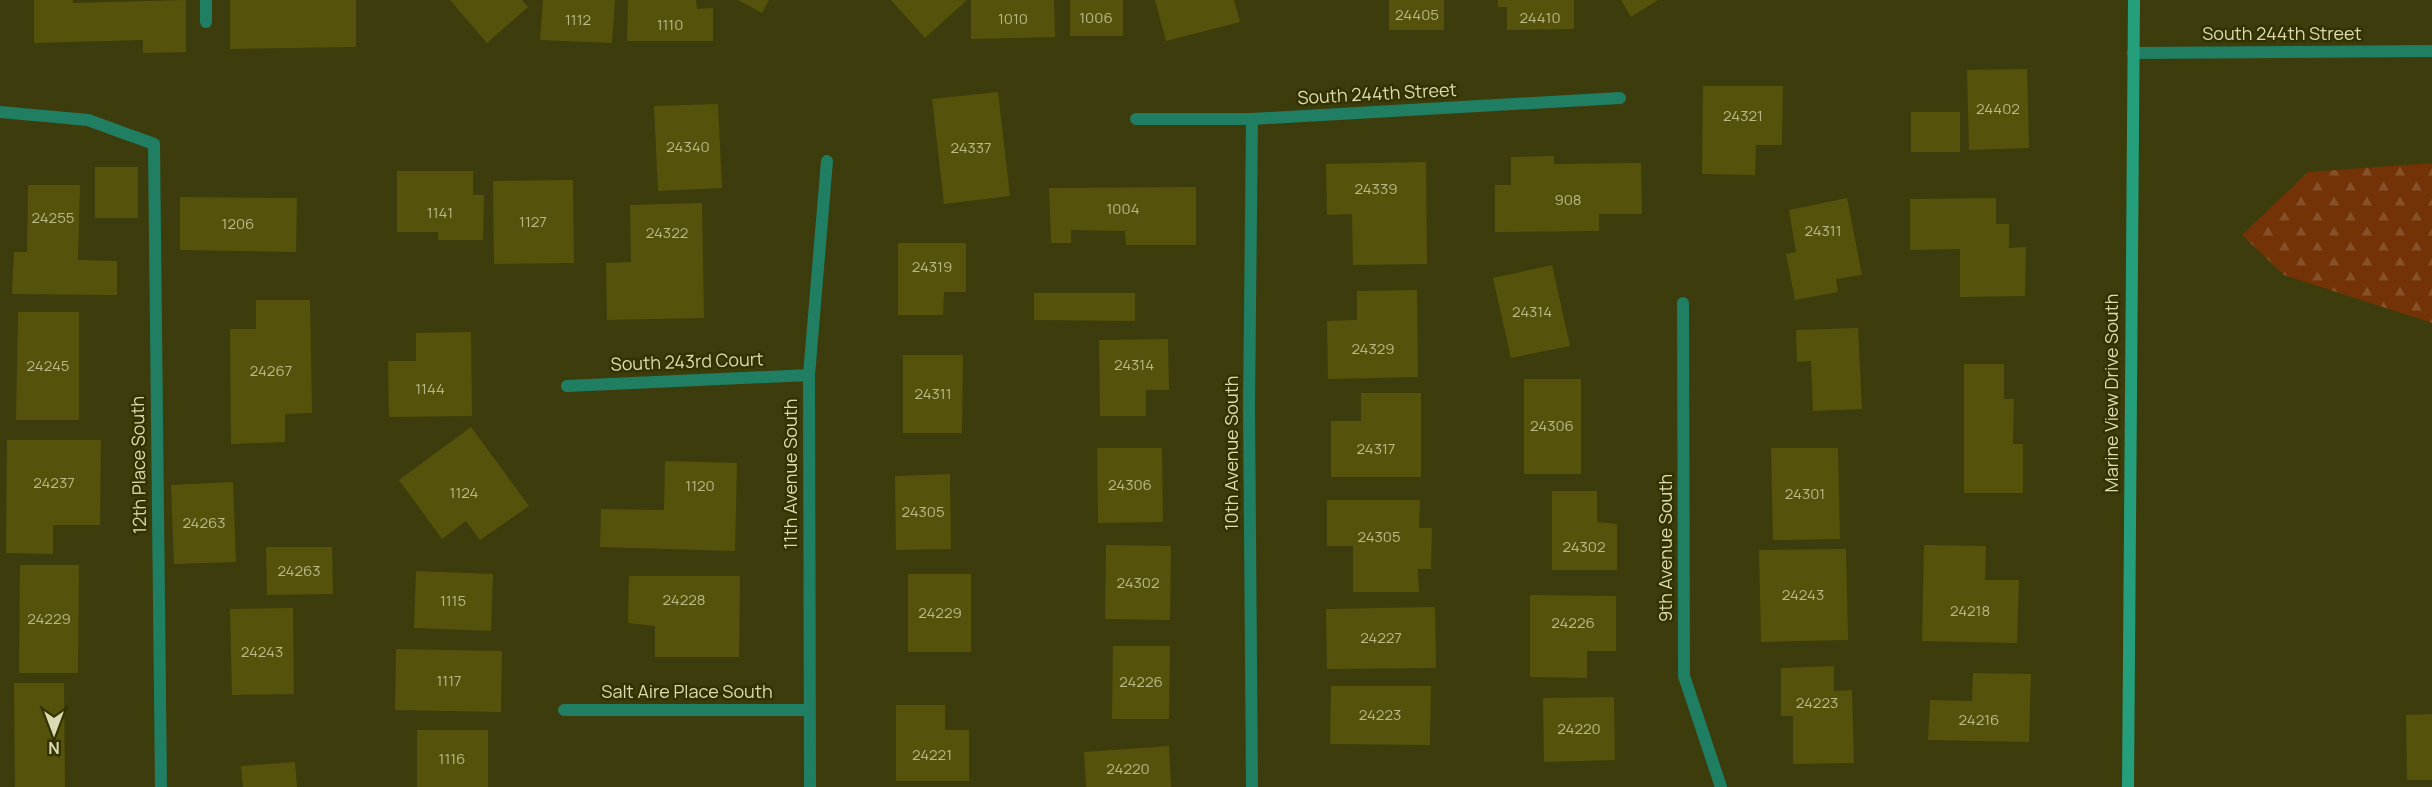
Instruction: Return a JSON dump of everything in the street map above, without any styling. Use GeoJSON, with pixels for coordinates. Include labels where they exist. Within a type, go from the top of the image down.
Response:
{"type":"FeatureCollection","features":[{"type":"Feature","properties":{"kind":"main road","name":"Marine View Drive South"},"geometry":{"type":"LineString","coordinates":[[2128,787],[2134,0]]}},
{"type":"Feature","properties":{"kind":"street"},"geometry":{"type":"LineString","coordinates":[[206,0],[206,22]]}},
{"type":"Feature","properties":{"kind":"street","name":"South 244th Street"},"geometry":{"type":"LineString","coordinates":[[2133,53],[2432,51]]}},
{"type":"Feature","properties":{"kind":"street","name":"South 244th Street"},"geometry":{"type":"LineString","coordinates":[[1136,119],[1252,119],[1620,98]]}},
{"type":"Feature","properties":{"kind":"street","name":"12th Place South"},"geometry":{"type":"LineString","coordinates":[[0,112],[88,120],[154,144],[161,787]]}},
{"type":"Feature","properties":{"kind":"street","name":"10th Avenue South"},"geometry":{"type":"LineString","coordinates":[[1252,119],[1249,406],[1252,787]]}},
{"type":"Feature","properties":{"kind":"street","name":"11th Avenue South"},"geometry":{"type":"LineString","coordinates":[[810,787],[809,375],[827,161]]}},
{"type":"Feature","properties":{"kind":"street","name":"9th Avenue South"},"geometry":{"type":"LineString","coordinates":[[1683,303],[1684,676],[1721,787]]}},
{"type":"Feature","properties":{"kind":"street","name":"South 243rd Court"},"geometry":{"type":"LineString","coordinates":[[567,386],[809,375]]}},
{"type":"Feature","properties":{"kind":"street","name":"Salt Aire Place South"},"geometry":{"type":"LineString","coordinates":[[564,711],[809,711]]}},
{"type":"Feature","properties":{"kind":"green space"},"geometry":{"type":"Polygon","coordinates":[[[2432,163],[2432,323],[2284,275],[2242,235],[2308,172],[2432,163]]]}},
{"type":"Feature","properties":{"kind":"building"},"geometry":{"type":"Polygon","coordinates":[[[34,0],[73,0],[73,3],[186,0],[186,52],[143,53],[143,40],[34,43],[34,0]]]}},
{"type":"Feature","properties":{"kind":"building"},"geometry":{"type":"Polygon","coordinates":[[[230,0],[356,0],[356,47],[230,49],[230,0]]]}},
{"type":"Feature","properties":{"kind":"building"},"geometry":{"type":"Polygon","coordinates":[[[450,0],[522,0],[528,7],[487,43],[450,0]]]}},
{"type":"Feature","properties":{"kind":"building"},"geometry":{"type":"Polygon","coordinates":[[[543,0],[615,0],[612,43],[540,40],[543,0]]]}},
{"type":"Feature","properties":{"kind":"building"},"geometry":{"type":"Polygon","coordinates":[[[628,0],[696,0],[697,9],[713,8],[713,41],[627,41],[628,0]]]}},
{"type":"Feature","properties":{"kind":"building"},"geometry":{"type":"Polygon","coordinates":[[[738,0],[769,0],[762,13],[738,0]]]}},
{"type":"Feature","properties":{"kind":"building"},"geometry":{"type":"Polygon","coordinates":[[[891,0],[967,0],[925,38],[891,0]]]}},
{"type":"Feature","properties":{"kind":"building"},"geometry":{"type":"Polygon","coordinates":[[[971,0],[1054,0],[1055,37],[971,39],[971,0]]]}},
{"type":"Feature","properties":{"kind":"building"},"geometry":{"type":"Polygon","coordinates":[[[1070,0],[1123,0],[1123,36],[1070,36],[1070,0]]]}},
{"type":"Feature","properties":{"kind":"building"},"geometry":{"type":"Polygon","coordinates":[[[1155,0],[1234,0],[1240,22],[1166,41],[1155,0]]]}},
{"type":"Feature","properties":{"kind":"building"},"geometry":{"type":"Polygon","coordinates":[[[1389,0],[1444,0],[1444,30],[1389,30],[1389,0]]]}},
{"type":"Feature","properties":{"kind":"building"},"geometry":{"type":"Polygon","coordinates":[[[1498,0],[1574,0],[1574,29],[1507,30],[1507,7],[1498,7],[1498,0]]]}},
{"type":"Feature","properties":{"kind":"building"},"geometry":{"type":"Polygon","coordinates":[[[1621,0],[1658,0],[1631,17],[1621,0]]]}},
{"type":"Feature","properties":{"kind":"building"},"geometry":{"type":"Polygon","coordinates":[[[2027,69],[2029,148],[1969,150],[1967,70],[2027,69]]]}},
{"type":"Feature","properties":{"kind":"building"},"geometry":{"type":"Polygon","coordinates":[[[1703,86],[1783,86],[1782,145],[1756,145],[1755,175],[1702,174],[1703,86]]]}},
{"type":"Feature","properties":{"kind":"building"},"geometry":{"type":"Polygon","coordinates":[[[998,92],[1010,196],[944,204],[932,99],[998,92]]]}},
{"type":"Feature","properties":{"kind":"building"},"geometry":{"type":"Polygon","coordinates":[[[718,104],[722,188],[658,191],[654,106],[718,104]]]}},
{"type":"Feature","properties":{"kind":"building"},"geometry":{"type":"Polygon","coordinates":[[[1911,112],[1960,112],[1960,152],[1911,152],[1911,112]]]}},
{"type":"Feature","properties":{"kind":"building"},"geometry":{"type":"Polygon","coordinates":[[[1554,156],[1554,164],[1641,163],[1642,214],[1599,214],[1599,231],[1495,232],[1495,185],[1511,185],[1511,157],[1554,156]]]}},
{"type":"Feature","properties":{"kind":"building"},"geometry":{"type":"Polygon","coordinates":[[[1426,162],[1427,264],[1353,265],[1352,214],[1327,215],[1326,164],[1426,162]]]}},
{"type":"Feature","properties":{"kind":"building"},"geometry":{"type":"Polygon","coordinates":[[[95,167],[138,167],[138,218],[95,218],[95,167]]]}},
{"type":"Feature","properties":{"kind":"building"},"geometry":{"type":"Polygon","coordinates":[[[397,171],[473,171],[473,195],[484,195],[483,240],[438,240],[438,232],[397,232],[397,171]]]}},
{"type":"Feature","properties":{"kind":"building"},"geometry":{"type":"Polygon","coordinates":[[[573,180],[574,263],[494,264],[493,181],[573,180]]]}},
{"type":"Feature","properties":{"kind":"building"},"geometry":{"type":"Polygon","coordinates":[[[28,185],[80,185],[78,260],[117,261],[117,295],[12,294],[14,252],[27,252],[28,185]]]}},
{"type":"Feature","properties":{"kind":"building"},"geometry":{"type":"Polygon","coordinates":[[[1196,187],[1196,245],[1126,245],[1125,231],[1071,230],[1071,243],[1051,243],[1049,188],[1196,187]]]}},
{"type":"Feature","properties":{"kind":"building"},"geometry":{"type":"Polygon","coordinates":[[[180,197],[297,198],[296,252],[180,250],[180,197]]]}},
{"type":"Feature","properties":{"kind":"building"},"geometry":{"type":"Polygon","coordinates":[[[1847,198],[1862,275],[1836,279],[1838,292],[1795,300],[1786,254],[1796,252],[1789,210],[1847,198]]]}},
{"type":"Feature","properties":{"kind":"building"},"geometry":{"type":"Polygon","coordinates":[[[1996,198],[1996,224],[2009,224],[2009,248],[2026,247],[2025,296],[1960,297],[1960,249],[1910,250],[1910,199],[1996,198]]]}},
{"type":"Feature","properties":{"kind":"building"},"geometry":{"type":"Polygon","coordinates":[[[702,203],[704,318],[607,320],[606,263],[631,262],[630,205],[702,203]]]}},
{"type":"Feature","properties":{"kind":"building"},"geometry":{"type":"Polygon","coordinates":[[[898,243],[966,243],[966,292],[944,292],[943,315],[898,315],[898,243]]]}},
{"type":"Feature","properties":{"kind":"building"},"geometry":{"type":"Polygon","coordinates":[[[1552,265],[1570,346],[1511,358],[1493,278],[1552,265]]]}},
{"type":"Feature","properties":{"kind":"building"},"geometry":{"type":"Polygon","coordinates":[[[1417,290],[1418,377],[1328,379],[1327,321],[1357,320],[1357,291],[1417,290]]]}},
{"type":"Feature","properties":{"kind":"building"},"geometry":{"type":"Polygon","coordinates":[[[1034,293],[1135,293],[1135,321],[1034,320],[1034,293]]]}},
{"type":"Feature","properties":{"kind":"building"},"geometry":{"type":"Polygon","coordinates":[[[256,300],[310,300],[312,413],[285,414],[285,442],[231,444],[230,329],[256,329],[256,300]]]}},
{"type":"Feature","properties":{"kind":"building"},"geometry":{"type":"Polygon","coordinates":[[[18,312],[79,312],[79,420],[16,420],[18,312]]]}},
{"type":"Feature","properties":{"kind":"building"},"geometry":{"type":"Polygon","coordinates":[[[1858,328],[1862,409],[1813,411],[1811,361],[1797,362],[1796,330],[1858,328]]]}},
{"type":"Feature","properties":{"kind":"building"},"geometry":{"type":"Polygon","coordinates":[[[471,332],[472,416],[389,417],[388,361],[416,361],[416,333],[471,332]]]}},
{"type":"Feature","properties":{"kind":"building"},"geometry":{"type":"Polygon","coordinates":[[[1168,339],[1169,390],[1146,390],[1146,416],[1100,416],[1099,340],[1168,339]]]}},
{"type":"Feature","properties":{"kind":"building"},"geometry":{"type":"Polygon","coordinates":[[[903,355],[963,355],[962,433],[903,433],[903,355]]]}},
{"type":"Feature","properties":{"kind":"building"},"geometry":{"type":"Polygon","coordinates":[[[1964,364],[2004,364],[2004,399],[2014,399],[2013,444],[2023,444],[2023,493],[1964,493],[1964,364]]]}},
{"type":"Feature","properties":{"kind":"building"},"geometry":{"type":"Polygon","coordinates":[[[1524,379],[1581,379],[1581,474],[1524,474],[1524,379]]]}},
{"type":"Feature","properties":{"kind":"building"},"geometry":{"type":"Polygon","coordinates":[[[1361,393],[1421,393],[1421,477],[1331,477],[1331,421],[1361,421],[1361,393]]]}},
{"type":"Feature","properties":{"kind":"building"},"geometry":{"type":"Polygon","coordinates":[[[471,427],[529,506],[480,540],[466,521],[442,539],[399,480],[471,427]]]}},
{"type":"Feature","properties":{"kind":"building"},"geometry":{"type":"Polygon","coordinates":[[[7,440],[101,440],[100,525],[53,525],[53,554],[6,553],[7,440]]]}},
{"type":"Feature","properties":{"kind":"building"},"geometry":{"type":"Polygon","coordinates":[[[1097,448],[1162,448],[1163,522],[1098,523],[1097,448]]]}},
{"type":"Feature","properties":{"kind":"building"},"geometry":{"type":"Polygon","coordinates":[[[1771,448],[1838,448],[1840,539],[1773,540],[1771,448]]]}},
{"type":"Feature","properties":{"kind":"building"},"geometry":{"type":"Polygon","coordinates":[[[665,461],[737,463],[735,551],[600,547],[601,509],[664,510],[665,461]]]}},
{"type":"Feature","properties":{"kind":"building"},"geometry":{"type":"Polygon","coordinates":[[[950,474],[951,549],[896,550],[895,476],[950,474]]]}},
{"type":"Feature","properties":{"kind":"building"},"geometry":{"type":"Polygon","coordinates":[[[233,482],[236,562],[174,564],[171,485],[233,482]]]}},
{"type":"Feature","properties":{"kind":"building"},"geometry":{"type":"Polygon","coordinates":[[[1552,491],[1597,491],[1597,522],[1617,524],[1617,570],[1552,570],[1552,491]]]}},
{"type":"Feature","properties":{"kind":"building"},"geometry":{"type":"Polygon","coordinates":[[[1327,500],[1420,500],[1419,528],[1432,528],[1431,569],[1418,569],[1419,592],[1353,592],[1353,546],[1327,546],[1327,500]]]}},
{"type":"Feature","properties":{"kind":"building"},"geometry":{"type":"Polygon","coordinates":[[[1106,545],[1171,546],[1170,620],[1105,619],[1106,545]]]}},
{"type":"Feature","properties":{"kind":"building"},"geometry":{"type":"Polygon","coordinates":[[[1924,545],[1986,546],[1985,580],[2019,580],[2017,643],[1922,641],[1924,545]]]}},
{"type":"Feature","properties":{"kind":"building"},"geometry":{"type":"Polygon","coordinates":[[[266,547],[332,547],[333,594],[267,595],[266,547]]]}},
{"type":"Feature","properties":{"kind":"building"},"geometry":{"type":"Polygon","coordinates":[[[1846,549],[1848,640],[1761,642],[1759,550],[1846,549]]]}},
{"type":"Feature","properties":{"kind":"building"},"geometry":{"type":"Polygon","coordinates":[[[20,565],[79,565],[78,673],[19,673],[20,565]]]}},
{"type":"Feature","properties":{"kind":"building"},"geometry":{"type":"Polygon","coordinates":[[[416,571],[493,574],[491,631],[414,628],[416,571]]]}},
{"type":"Feature","properties":{"kind":"building"},"geometry":{"type":"Polygon","coordinates":[[[908,574],[971,574],[971,652],[908,652],[908,574]]]}},
{"type":"Feature","properties":{"kind":"building"},"geometry":{"type":"Polygon","coordinates":[[[629,576],[740,576],[739,657],[655,657],[655,626],[628,623],[629,576]]]}},
{"type":"Feature","properties":{"kind":"building"},"geometry":{"type":"Polygon","coordinates":[[[1530,595],[1616,596],[1616,651],[1587,651],[1587,678],[1530,677],[1530,595]]]}},
{"type":"Feature","properties":{"kind":"building"},"geometry":{"type":"Polygon","coordinates":[[[1435,607],[1436,668],[1327,669],[1326,609],[1435,607]]]}},
{"type":"Feature","properties":{"kind":"building"},"geometry":{"type":"Polygon","coordinates":[[[293,608],[294,694],[232,695],[230,609],[293,608]]]}},
{"type":"Feature","properties":{"kind":"building"},"geometry":{"type":"Polygon","coordinates":[[[1113,646],[1170,646],[1169,719],[1112,719],[1113,646]]]}},
{"type":"Feature","properties":{"kind":"building"},"geometry":{"type":"Polygon","coordinates":[[[396,649],[502,651],[501,712],[395,710],[396,649]]]}},
{"type":"Feature","properties":{"kind":"building"},"geometry":{"type":"Polygon","coordinates":[[[1834,666],[1834,691],[1852,690],[1854,763],[1793,764],[1793,716],[1781,716],[1781,668],[1834,666]]]}},
{"type":"Feature","properties":{"kind":"building"},"geometry":{"type":"Polygon","coordinates":[[[1973,673],[2031,674],[2029,742],[1928,740],[1930,700],[1972,701],[1973,673]]]}},
{"type":"Feature","properties":{"kind":"building"},"geometry":{"type":"Polygon","coordinates":[[[14,683],[64,683],[65,787],[15,787],[14,683]]]}},
{"type":"Feature","properties":{"kind":"building"},"geometry":{"type":"Polygon","coordinates":[[[1331,686],[1431,686],[1430,745],[1330,744],[1331,686]]]}},
{"type":"Feature","properties":{"kind":"building"},"geometry":{"type":"Polygon","coordinates":[[[1614,697],[1615,760],[1544,762],[1543,698],[1614,697]]]}},
{"type":"Feature","properties":{"kind":"building"},"geometry":{"type":"Polygon","coordinates":[[[896,705],[945,705],[945,730],[969,730],[969,781],[896,781],[896,705]]]}},
{"type":"Feature","properties":{"kind":"building"},"geometry":{"type":"Polygon","coordinates":[[[2432,714],[2432,780],[2407,780],[2406,715],[2432,714]]]}},
{"type":"Feature","properties":{"kind":"building"},"geometry":{"type":"Polygon","coordinates":[[[417,730],[488,730],[488,787],[417,787],[417,730]]]}},
{"type":"Feature","properties":{"kind":"building"},"geometry":{"type":"Polygon","coordinates":[[[1169,746],[1171,787],[1086,787],[1084,752],[1169,746]]]}},
{"type":"Feature","properties":{"kind":"building"},"geometry":{"type":"Polygon","coordinates":[[[295,762],[297,787],[243,787],[241,766],[295,762]]]}}]}
